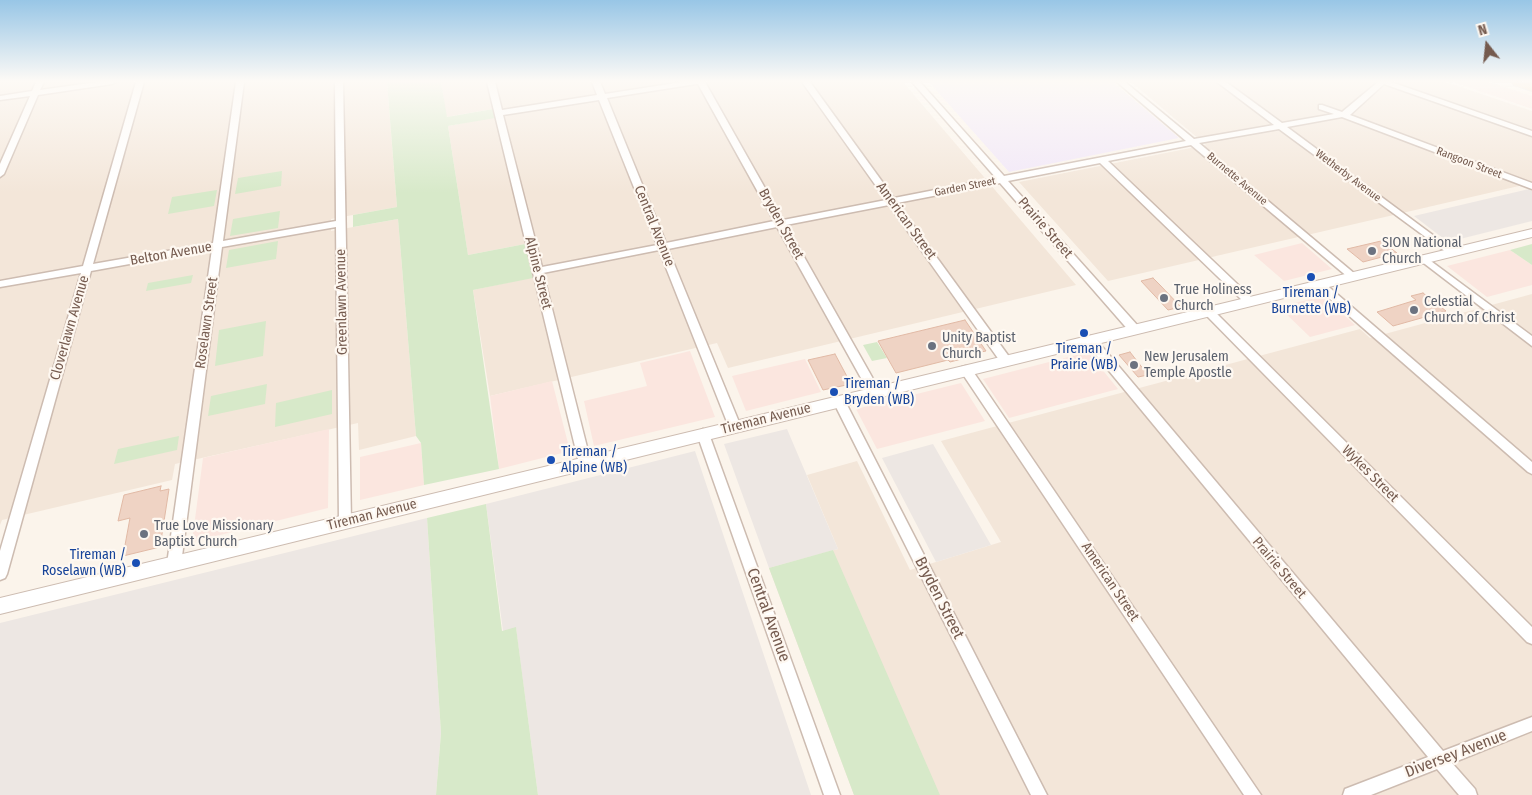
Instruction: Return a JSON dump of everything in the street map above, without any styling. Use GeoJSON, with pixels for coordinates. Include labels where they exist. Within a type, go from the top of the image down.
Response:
{"type":"FeatureCollection","features":[{"type":"Feature","properties":{"kind":"street"},"geometry":{"type":"LineString","coordinates":[[0,174],[24,119]]}},
{"type":"Feature","properties":{"kind":"street","name":"Cloverlawn Avenue"},"geometry":{"type":"LineString","coordinates":[[0,574],[129,119]]}},
{"type":"Feature","properties":{"kind":"street","name":"Roselawn Street"},"geometry":{"type":"LineString","coordinates":[[174,564],[235,119]]}},
{"type":"Feature","properties":{"kind":"street","name":"Greenlawn Avenue"},"geometry":{"type":"LineString","coordinates":[[340,119],[345,522]]}},
{"type":"Feature","properties":{"kind":"street","name":"Alpine Street"},"geometry":{"type":"LineString","coordinates":[[499,119],[584,463]]}},
{"type":"Feature","properties":{"kind":"street","name":"Central Avenue"},"geometry":{"type":"LineString","coordinates":[[611,119],[735,427]]}},
{"type":"Feature","properties":{"kind":"street","name":"Bryden Street"},"geometry":{"type":"LineString","coordinates":[[722,119],[875,393]]}},
{"type":"Feature","properties":{"kind":"street","name":"American Street"},"geometry":{"type":"LineString","coordinates":[[833,119],[1006,361]]}},
{"type":"Feature","properties":{"kind":"street","name":"Prairie Street"},"geometry":{"type":"LineString","coordinates":[[949,119],[1134,329]]}},
{"type":"Feature","properties":{"kind":"street","name":"Burnette Avenue"},"geometry":{"type":"LineString","coordinates":[[1166,119],[1352,276]]}},
{"type":"Feature","properties":{"kind":"street","name":"Wetherby Avenue"},"geometry":{"type":"LineString","coordinates":[[1272,119],[1450,252]]}},
{"type":"Feature","properties":{"kind":"street","name":"Garden Street"},"geometry":{"type":"LineString","coordinates":[[538,271],[1193,142],[1319,119]]}},
{"type":"Feature","properties":{"kind":"street","name":"Rangoon Street"},"geometry":{"type":"LineString","coordinates":[[1353,119],[1532,186]]}},
{"type":"Feature","properties":{"kind":"street"},"geometry":{"type":"LineString","coordinates":[[1489,119],[1532,134]]}},
{"type":"Feature","properties":{"kind":"street"},"geometry":{"type":"LineString","coordinates":[[1102,160],[1249,301]]}},
{"type":"Feature","properties":{"kind":"street","name":"Belton Avenue"},"geometry":{"type":"LineString","coordinates":[[0,284],[341,224]]}},
{"type":"Feature","properties":{"kind":"street","name":"Tireman Avenue"},"geometry":{"type":"LineString","coordinates":[[0,606],[1532,233]]}},
{"type":"Feature","properties":{"kind":"street"},"geometry":{"type":"LineString","coordinates":[[1424,259],[1532,342]]}},
{"type":"Feature","properties":{"kind":"street"},"geometry":{"type":"LineString","coordinates":[[1319,284],[1532,469]]}},
{"type":"Feature","properties":{"kind":"street","name":"Wykes Street"},"geometry":{"type":"LineString","coordinates":[[1208,311],[1532,637]]}},
{"type":"Feature","properties":{"kind":"street","name":"Prairie Street"},"geometry":{"type":"LineString","coordinates":[[1090,340],[1468,795]]}},
{"type":"Feature","properties":{"kind":"street","name":"American Street"},"geometry":{"type":"LineString","coordinates":[[966,370],[1253,795]]}},
{"type":"Feature","properties":{"kind":"street","name":"Bryden Street"},"geometry":{"type":"LineString","coordinates":[[839,401],[1039,795]]}},
{"type":"Feature","properties":{"kind":"street","name":"Central Avenue"},"geometry":{"type":"LineString","coordinates":[[703,434],[832,795]]}},
{"type":"Feature","properties":{"kind":"street","name":"Diversey Avenue"},"geometry":{"type":"LineString","coordinates":[[1351,795],[1532,724]]}},
{"type":"Feature","properties":{"kind":"shaded area"},"geometry":{"type":"Polygon","coordinates":[[[0,119],[390,119],[397,207],[331,219],[331,231],[398,219],[416,436],[359,450],[358,423],[175,464],[172,480],[2,520],[0,525],[0,119]]]}},
{"type":"Feature","properties":{"kind":"shaded area"},"geometry":{"type":"Polygon","coordinates":[[[484,119],[935,119],[1076,285],[728,368],[717,343],[490,396],[473,290],[533,277],[525,244],[468,255],[448,126],[484,119]]]}},
{"type":"Feature","properties":{"kind":"shaded area"},"geometry":{"type":"Polygon","coordinates":[[[962,119],[1157,119],[1179,138],[1009,172],[962,119]]]}},
{"type":"Feature","properties":{"kind":"shaded area"},"geometry":{"type":"Polygon","coordinates":[[[1175,119],[1532,119],[1532,183],[1108,281],[1019,182],[1206,145],[1175,119]]]}},
{"type":"Feature","properties":{"kind":"shaded area"},"geometry":{"type":"Polygon","coordinates":[[[1529,189],[1532,191],[1532,221],[1448,242],[1414,216],[1529,189]]]}},
{"type":"Feature","properties":{"kind":"shaded area"},"geometry":{"type":"Polygon","coordinates":[[[1302,243],[1332,269],[1284,281],[1254,255],[1302,243]]]}},
{"type":"Feature","properties":{"kind":"shaded area"},"geometry":{"type":"Polygon","coordinates":[[[1510,250],[1532,265],[1532,285],[1487,297],[1447,266],[1510,250]]]}},
{"type":"Feature","properties":{"kind":"shaded area"},"geometry":{"type":"Polygon","coordinates":[[[1532,294],[1532,795],[854,795],[769,568],[838,549],[807,475],[857,461],[910,570],[1001,542],[941,441],[1360,329],[1370,338],[1532,294]]]}},
{"type":"Feature","properties":{"kind":"shaded area"},"geometry":{"type":"Polygon","coordinates":[[[1323,296],[1355,325],[1310,337],[1279,307],[1323,296]]]}},
{"type":"Feature","properties":{"kind":"shaded area"},"geometry":{"type":"Polygon","coordinates":[[[690,351],[715,417],[594,446],[584,401],[647,386],[640,363],[690,351]]]}},
{"type":"Feature","properties":{"kind":"shaded area"},"geometry":{"type":"Polygon","coordinates":[[[1088,352],[1118,389],[1009,418],[983,379],[1088,352]]]}},
{"type":"Feature","properties":{"kind":"shaded area"},"geometry":{"type":"Polygon","coordinates":[[[805,359],[821,392],[746,411],[732,376],[805,359]]]}},
{"type":"Feature","properties":{"kind":"shaded area"},"geometry":{"type":"Polygon","coordinates":[[[552,381],[570,451],[499,469],[490,396],[552,381]]]}},
{"type":"Feature","properties":{"kind":"shaded area"},"geometry":{"type":"Polygon","coordinates":[[[961,383],[985,421],[877,449],[856,409],[961,383]]]}},
{"type":"Feature","properties":{"kind":"shaded area"},"geometry":{"type":"Polygon","coordinates":[[[329,429],[328,508],[192,542],[203,458],[329,429]]]}},
{"type":"Feature","properties":{"kind":"shaded area"},"geometry":{"type":"Polygon","coordinates":[[[787,429],[838,549],[769,568],[724,444],[787,429]]]}},
{"type":"Feature","properties":{"kind":"shaded area"},"geometry":{"type":"Polygon","coordinates":[[[421,443],[424,485],[360,500],[360,457],[421,443]]]}},
{"type":"Feature","properties":{"kind":"shaded area"},"geometry":{"type":"Polygon","coordinates":[[[933,444],[991,545],[936,562],[882,458],[933,444]]]}},
{"type":"Feature","properties":{"kind":"shaded area"},"geometry":{"type":"Polygon","coordinates":[[[695,451],[811,795],[538,795],[516,628],[503,631],[486,504],[695,451]]]}},
{"type":"Feature","properties":{"kind":"shaded area"},"geometry":{"type":"Polygon","coordinates":[[[427,518],[441,733],[436,795],[0,795],[0,623],[427,518]]]}},
{"type":"Feature","properties":{"kind":"green space"},"geometry":{"type":"Polygon","coordinates":[[[390,119],[489,119],[448,126],[468,255],[525,244],[533,278],[473,290],[499,469],[424,485],[421,443],[416,436],[398,219],[353,227],[353,215],[397,207],[390,119]]]}},
{"type":"Feature","properties":{"kind":"green space"},"geometry":{"type":"Polygon","coordinates":[[[282,171],[281,186],[235,194],[238,178],[282,171]]]}},
{"type":"Feature","properties":{"kind":"green space"},"geometry":{"type":"Polygon","coordinates":[[[217,190],[214,206],[168,214],[172,197],[217,190]]]}},
{"type":"Feature","properties":{"kind":"green space"},"geometry":{"type":"Polygon","coordinates":[[[280,211],[278,228],[230,236],[233,219],[280,211]]]}},
{"type":"Feature","properties":{"kind":"green space"},"geometry":{"type":"Polygon","coordinates":[[[278,241],[276,259],[226,268],[229,250],[278,241]]]}},
{"type":"Feature","properties":{"kind":"green space"},"geometry":{"type":"Polygon","coordinates":[[[1532,244],[1532,265],[1510,250],[1532,244]]]}},
{"type":"Feature","properties":{"kind":"green space"},"geometry":{"type":"Polygon","coordinates":[[[193,275],[191,283],[146,291],[148,283],[193,275]]]}},
{"type":"Feature","properties":{"kind":"green space"},"geometry":{"type":"Polygon","coordinates":[[[266,321],[263,356],[215,366],[219,330],[266,321]]]}},
{"type":"Feature","properties":{"kind":"green space"},"geometry":{"type":"Polygon","coordinates":[[[877,342],[887,358],[872,361],[863,345],[877,342]]]}},
{"type":"Feature","properties":{"kind":"green space"},"geometry":{"type":"Polygon","coordinates":[[[267,384],[265,404],[208,416],[211,396],[267,384]]]}},
{"type":"Feature","properties":{"kind":"green space"},"geometry":{"type":"Polygon","coordinates":[[[332,390],[332,414],[275,427],[276,403],[332,390]]]}},
{"type":"Feature","properties":{"kind":"green space"},"geometry":{"type":"Polygon","coordinates":[[[179,436],[177,450],[114,464],[118,449],[179,436]]]}},
{"type":"Feature","properties":{"kind":"green space"},"geometry":{"type":"Polygon","coordinates":[[[486,504],[502,631],[516,627],[538,795],[436,795],[441,733],[427,518],[486,504]]]}},
{"type":"Feature","properties":{"kind":"green space"},"geometry":{"type":"Polygon","coordinates":[[[833,550],[940,795],[854,795],[769,568],[833,550]]]}},
{"type":"Feature","properties":{"kind":"building","name":"SION National Church"},"geometry":{"type":"Polygon","coordinates":[[[1381,241],[1397,253],[1363,262],[1347,249],[1381,241]]]}},
{"type":"Feature","properties":{"kind":"building","name":"True Holiness Church"},"geometry":{"type":"Polygon","coordinates":[[[1153,278],[1181,307],[1168,310],[1141,281],[1153,278]]]}},
{"type":"Feature","properties":{"kind":"building","name":"Celestial Church of Christ"},"geometry":{"type":"Polygon","coordinates":[[[1423,293],[1446,311],[1393,326],[1377,312],[1416,300],[1411,296],[1423,293]]]}},
{"type":"Feature","properties":{"kind":"building","name":"Unity Baptist Church"},"geometry":{"type":"Polygon","coordinates":[[[965,320],[986,351],[950,362],[948,360],[896,373],[878,341],[965,320]]]}},
{"type":"Feature","properties":{"kind":"building","name":"New Jerusalem Temple Apostle"},"geometry":{"type":"Polygon","coordinates":[[[1130,352],[1148,375],[1138,377],[1119,355],[1130,352]]]}},
{"type":"Feature","properties":{"kind":"building"},"geometry":{"type":"Polygon","coordinates":[[[835,354],[851,384],[823,390],[808,360],[835,354]]]}},
{"type":"Feature","properties":{"kind":"building","name":"True Love Missionary Baptist Church"},"geometry":{"type":"Polygon","coordinates":[[[161,486],[160,491],[169,489],[160,547],[123,556],[130,518],[118,521],[124,495],[161,486]]]}},
{"type":"Feature","properties":{"kind":"place","name":"SION National Church"},"geometry":{"type":"Point","coordinates":[1372,251]}},
{"type":"Feature","properties":{"kind":"place","name":"Tireman / Burnette (WB)"},"geometry":{"type":"Point","coordinates":[1311,277]}},
{"type":"Feature","properties":{"kind":"place","name":"True Holiness Church"},"geometry":{"type":"Point","coordinates":[1164,298]}},
{"type":"Feature","properties":{"kind":"place","name":"Celestial Church of Christ"},"geometry":{"type":"Point","coordinates":[1414,310]}},
{"type":"Feature","properties":{"kind":"place","name":"Tireman / Prairie (WB)"},"geometry":{"type":"Point","coordinates":[1084,333]}},
{"type":"Feature","properties":{"kind":"place","name":"Unity Baptist Church"},"geometry":{"type":"Point","coordinates":[932,346]}},
{"type":"Feature","properties":{"kind":"place","name":"New Jerusalem Temple Apostle"},"geometry":{"type":"Point","coordinates":[1134,365]}},
{"type":"Feature","properties":{"kind":"place","name":"Tireman / Bryden (WB)"},"geometry":{"type":"Point","coordinates":[834,392]}},
{"type":"Feature","properties":{"kind":"place","name":"Tireman / Alpine (WB)"},"geometry":{"type":"Point","coordinates":[551,460]}},
{"type":"Feature","properties":{"kind":"place","name":"True Love Missionary Baptist Church"},"geometry":{"type":"Point","coordinates":[144,534]}},
{"type":"Feature","properties":{"kind":"place","name":"Tireman / Roselawn (WB)"},"geometry":{"type":"Point","coordinates":[136,563]}}]}
